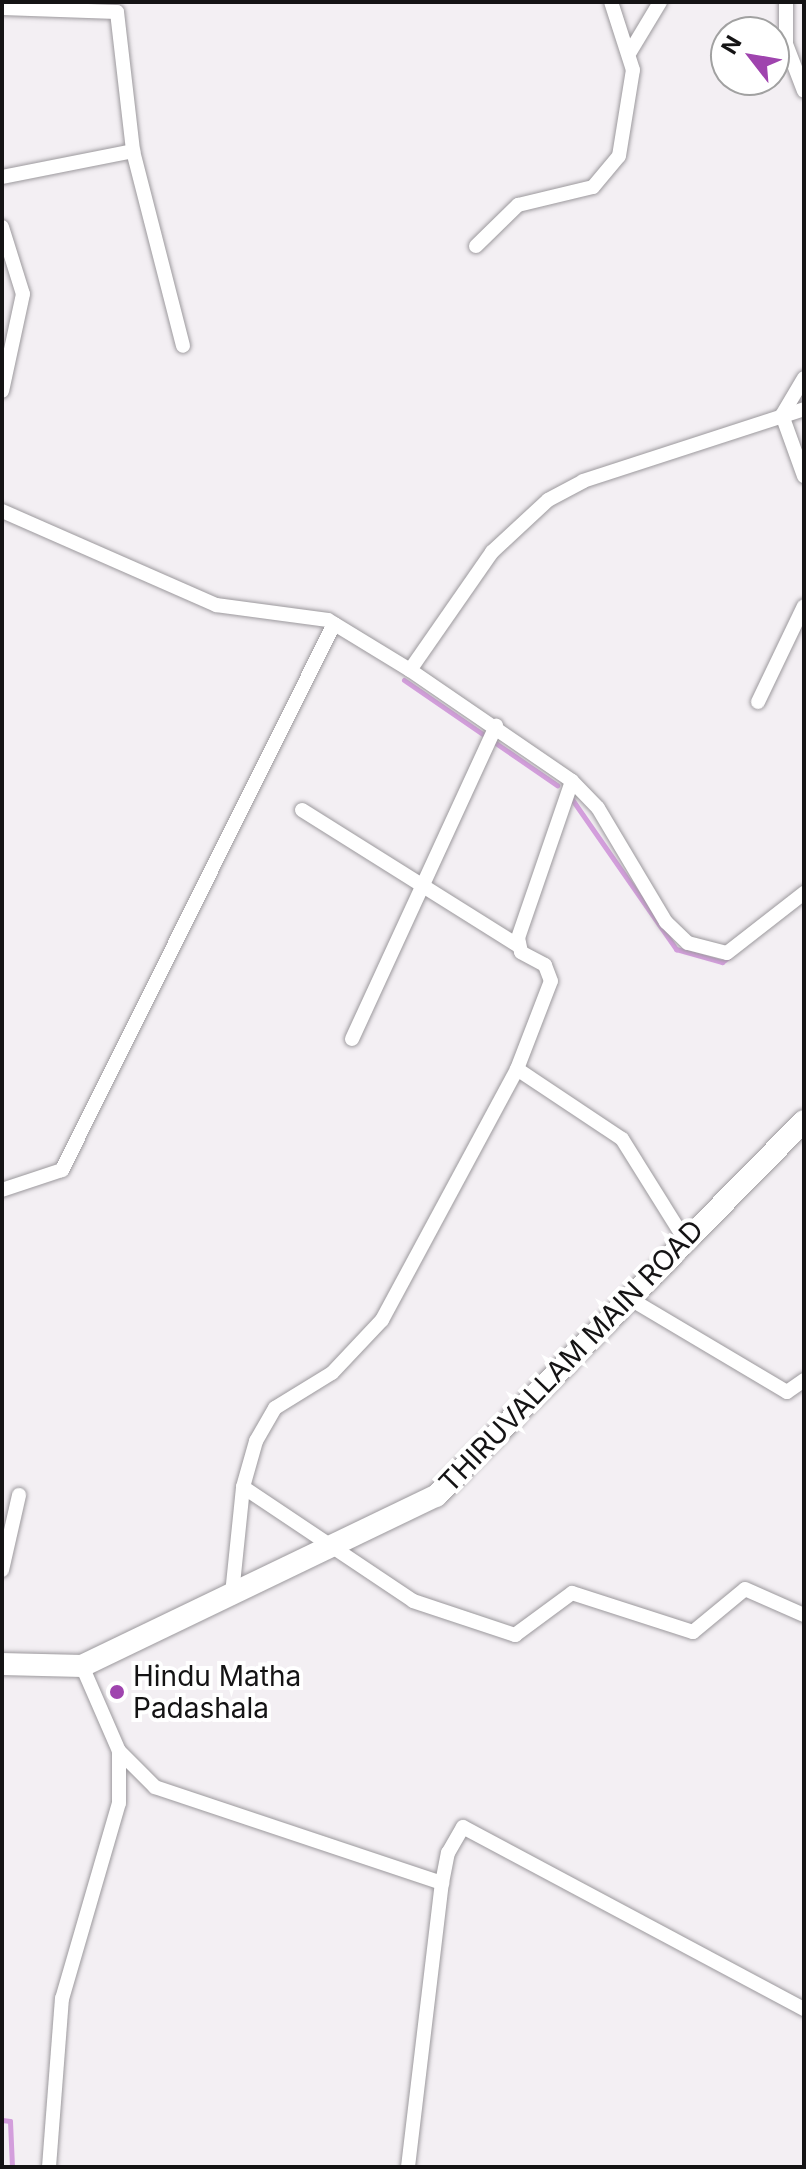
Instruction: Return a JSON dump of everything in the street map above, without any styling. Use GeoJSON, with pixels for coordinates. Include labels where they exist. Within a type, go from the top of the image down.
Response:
{"type":"FeatureCollection","features":[{"type":"Feature","properties":{"kind":"street"},"geometry":{"type":"LineString","coordinates":[[476,246],[518,205],[584,190],[606,174],[627,139],[630,52],[611,2]]}},
{"type":"Feature","properties":{"kind":"street"},"geometry":{"type":"LineString","coordinates":[[630,52],[660,2]]}},
{"type":"Feature","properties":{"kind":"street"},"geometry":{"type":"LineString","coordinates":[[786,2],[786,44],[804,91]]}},
{"type":"Feature","properties":{"kind":"street"},"geometry":{"type":"LineString","coordinates":[[2,8],[117,12],[133,151],[183,346]]}},
{"type":"Feature","properties":{"kind":"street"},"geometry":{"type":"LineString","coordinates":[[2,177],[133,151]]}},
{"type":"Feature","properties":{"kind":"street"},"geometry":{"type":"LineString","coordinates":[[2,227],[23,294],[2,391]]}},
{"type":"Feature","properties":{"kind":"street"},"geometry":{"type":"LineString","coordinates":[[782,415],[804,378]]}},
{"type":"Feature","properties":{"kind":"street"},"geometry":{"type":"LineString","coordinates":[[410,670],[492,552],[548,500],[804,409]]}},
{"type":"Feature","properties":{"kind":"street"},"geometry":{"type":"LineString","coordinates":[[782,415],[804,476]]}},
{"type":"Feature","properties":{"kind":"street"},"geometry":{"type":"LineString","coordinates":[[2,511],[216,605],[309,614],[334,624],[410,670],[496,726],[572,781],[598,808],[666,922],[688,943],[727,953],[804,893]]}},
{"type":"Feature","properties":{"kind":"street"},"geometry":{"type":"LineString","coordinates":[[758,702],[804,606]]}},
{"type":"Feature","properties":{"kind":"street"},"geometry":{"type":"LineString","coordinates":[[2,1190],[62,1170],[334,624]]}},
{"type":"Feature","properties":{"kind":"street"},"geometry":{"type":"LineString","coordinates":[[352,1039],[424,889],[496,726]]}},
{"type":"Feature","properties":{"kind":"street"},"geometry":{"type":"LineString","coordinates":[[517,945],[572,781]]}},
{"type":"Feature","properties":{"kind":"street"},"geometry":{"type":"LineString","coordinates":[[232,1594],[243,1487],[275,1408],[332,1373],[382,1320],[517,1069],[551,981],[545,965],[517,945],[302,810]]}},
{"type":"Feature","properties":{"kind":"street"},"geometry":{"type":"LineString","coordinates":[[517,1069],[622,1139],[685,1240]]}},
{"type":"Feature","properties":{"kind":"street","name":"THIRUVALLAM MAIN ROAD"},"geometry":{"type":"LineString","coordinates":[[2,1664],[82,1666],[436,1496],[627,1297],[803,1124]]}},
{"type":"Feature","properties":{"kind":"street"},"geometry":{"type":"LineString","coordinates":[[627,1297],[787,1392],[804,1380]]}},
{"type":"Feature","properties":{"kind":"street"},"geometry":{"type":"LineString","coordinates":[[243,1487],[324,1548],[413,1601],[515,1635],[572,1593],[693,1632],[745,1589],[804,1615]]}},
{"type":"Feature","properties":{"kind":"street"},"geometry":{"type":"LineString","coordinates":[[2,1570],[19,1495]]}},
{"type":"Feature","properties":{"kind":"street"},"geometry":{"type":"LineString","coordinates":[[82,1666],[119,1751],[155,1787],[442,1883]]}},
{"type":"Feature","properties":{"kind":"street"},"geometry":{"type":"LineString","coordinates":[[49,2167],[62,1999],[119,1803],[119,1751]]}},
{"type":"Feature","properties":{"kind":"street"},"geometry":{"type":"LineString","coordinates":[[408,2167],[442,1883],[448,1853],[463,1827],[804,2009]]}},
{"type":"Feature","properties":{"kind":"waterway"},"geometry":{"type":"LineString","coordinates":[[404,680],[557,785]]}},
{"type":"Feature","properties":{"kind":"waterway"},"geometry":{"type":"LineString","coordinates":[[569,795],[676,949],[722,962],[730,956]]}},
{"type":"Feature","properties":{"kind":"waterway"},"geometry":{"type":"LineString","coordinates":[[2,2120],[10,2121],[12,2167]]}},
{"type":"Feature","properties":{"kind":"place","name":"Hindu Matha Padashala"},"geometry":{"type":"Point","coordinates":[117,1692]}}]}
